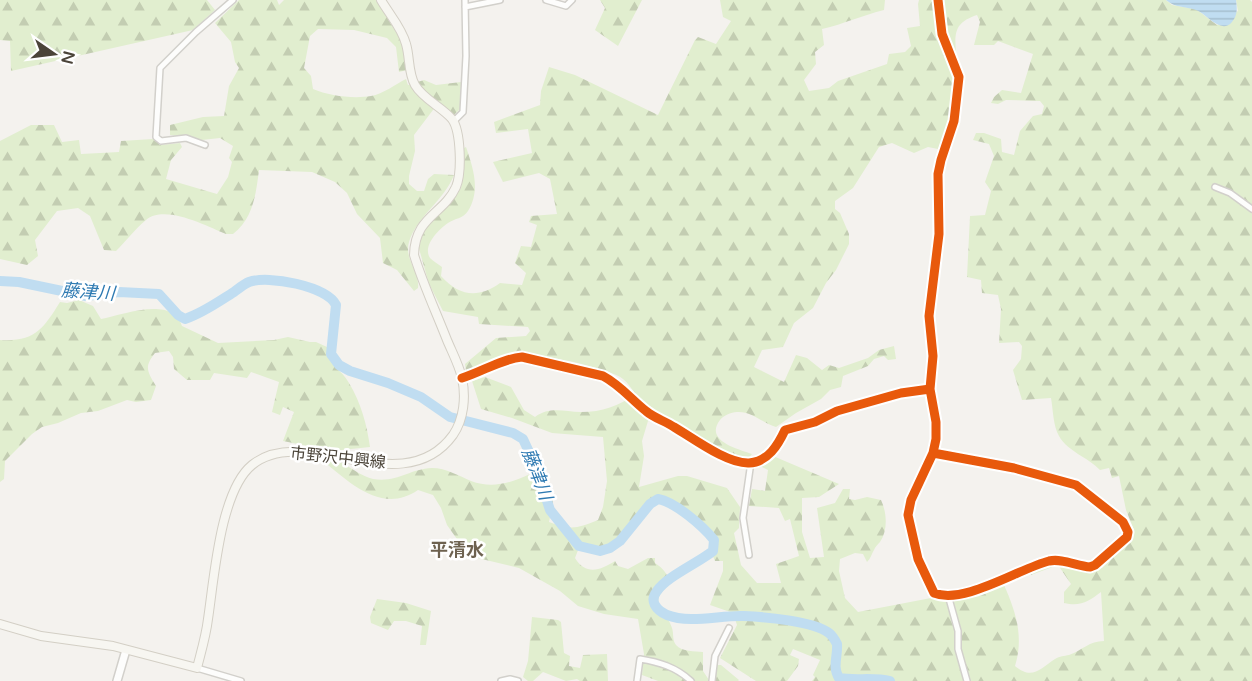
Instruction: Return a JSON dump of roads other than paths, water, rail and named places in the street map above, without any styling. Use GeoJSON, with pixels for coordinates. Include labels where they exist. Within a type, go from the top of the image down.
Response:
{"type":"FeatureCollection","features":[{"type":"Feature","properties":{"kind":"main road"},"geometry":{"type":"LineString","coordinates":[[381,0],[406,43],[415,85],[454,121]]}},
{"type":"Feature","properties":{"kind":"main road","name":"市野沢中興線"},"geometry":{"type":"LineString","coordinates":[[197,668],[208,621],[214,567],[230,503],[242,475],[252,464],[274,454],[290,452],[378,463],[409,463],[430,456],[454,433],[463,407],[462,378],[414,255],[416,239],[423,224],[457,185],[460,161],[454,121]]}},
{"type":"Feature","properties":{"kind":"main road"},"geometry":{"type":"LineString","coordinates":[[0,624],[41,636],[93,642],[197,668]]}},
{"type":"Feature","properties":{"kind":"street"},"geometry":{"type":"LineString","coordinates":[[205,145],[186,138],[161,141],[156,137],[160,68],[196,32],[233,0]]}},
{"type":"Feature","properties":{"kind":"street"},"geometry":{"type":"LineString","coordinates":[[454,121],[463,112],[466,56],[465,0]]}},
{"type":"Feature","properties":{"kind":"street"},"geometry":{"type":"LineString","coordinates":[[465,7],[500,0]]}},
{"type":"Feature","properties":{"kind":"street"},"geometry":{"type":"LineString","coordinates":[[546,0],[566,6],[572,0]]}},
{"type":"Feature","properties":{"kind":"street"},"geometry":{"type":"LineString","coordinates":[[933,453],[1014,468],[1076,485],[1123,522],[1128,532],[1127,537],[1090,567],[1052,560],[964,593],[948,595],[934,592],[918,559],[908,522],[911,500],[933,453],[936,439],[936,422],[930,389],[933,356],[929,316],[939,234],[938,174],[954,121],[958,77],[942,34],[938,0]]}},
{"type":"Feature","properties":{"kind":"street"},"geometry":{"type":"LineString","coordinates":[[1215,187],[1230,193],[1252,208]]}},
{"type":"Feature","properties":{"kind":"street"},"geometry":{"type":"LineString","coordinates":[[462,378],[513,358],[522,357],[603,376],[614,382],[649,413],[715,451],[749,463],[769,455],[777,446],[785,430],[815,422],[837,411],[901,393],[930,389]]}},
{"type":"Feature","properties":{"kind":"street"},"geometry":{"type":"LineString","coordinates":[[749,463],[742,518],[749,555]]}},
{"type":"Feature","properties":{"kind":"street"},"geometry":{"type":"LineString","coordinates":[[948,595],[958,631],[958,649],[967,681]]}},
{"type":"Feature","properties":{"kind":"street"},"geometry":{"type":"LineString","coordinates":[[712,681],[715,656],[729,628]]}},
{"type":"Feature","properties":{"kind":"street"},"geometry":{"type":"LineString","coordinates":[[117,681],[126,650]]}},
{"type":"Feature","properties":{"kind":"street"},"geometry":{"type":"LineString","coordinates":[[637,681],[640,659],[664,664],[683,673],[691,681]]}},
{"type":"Feature","properties":{"kind":"street"},"geometry":{"type":"LineString","coordinates":[[197,668],[241,681]]}},
{"type":"Feature","properties":{"kind":"street"},"geometry":{"type":"LineString","coordinates":[[501,681],[518,681]]}},
{"type":"Feature","properties":{"kind":"water"},"geometry":{"type":"Polygon","coordinates":[[[1166,0],[1236,0],[1237,9],[1232,22],[1223,26],[1196,10],[1177,6],[1166,0]]]}},
{"type":"Feature","properties":{"kind":"waterway","name":"藤津川"},"geometry":{"type":"LineString","coordinates":[[0,281],[19,282],[86,296],[119,292],[159,294],[178,315],[185,319],[198,314],[247,283],[258,280],[283,281],[321,292],[336,305],[331,354],[339,365],[421,397],[450,417],[513,433],[523,439],[536,467],[550,510],[579,546],[600,551],[610,548],[620,541],[650,504],[658,499],[688,515],[703,528],[714,540],[713,551],[661,586],[655,595],[654,602],[663,613],[685,619],[744,616],[788,620],[812,625],[829,633],[837,644],[836,670],[839,678],[890,681]]}},
{"type":"Feature","properties":{"kind":"district","name":"平清水"},"geometry":{"type":"Point","coordinates":[457,550]}}]}
